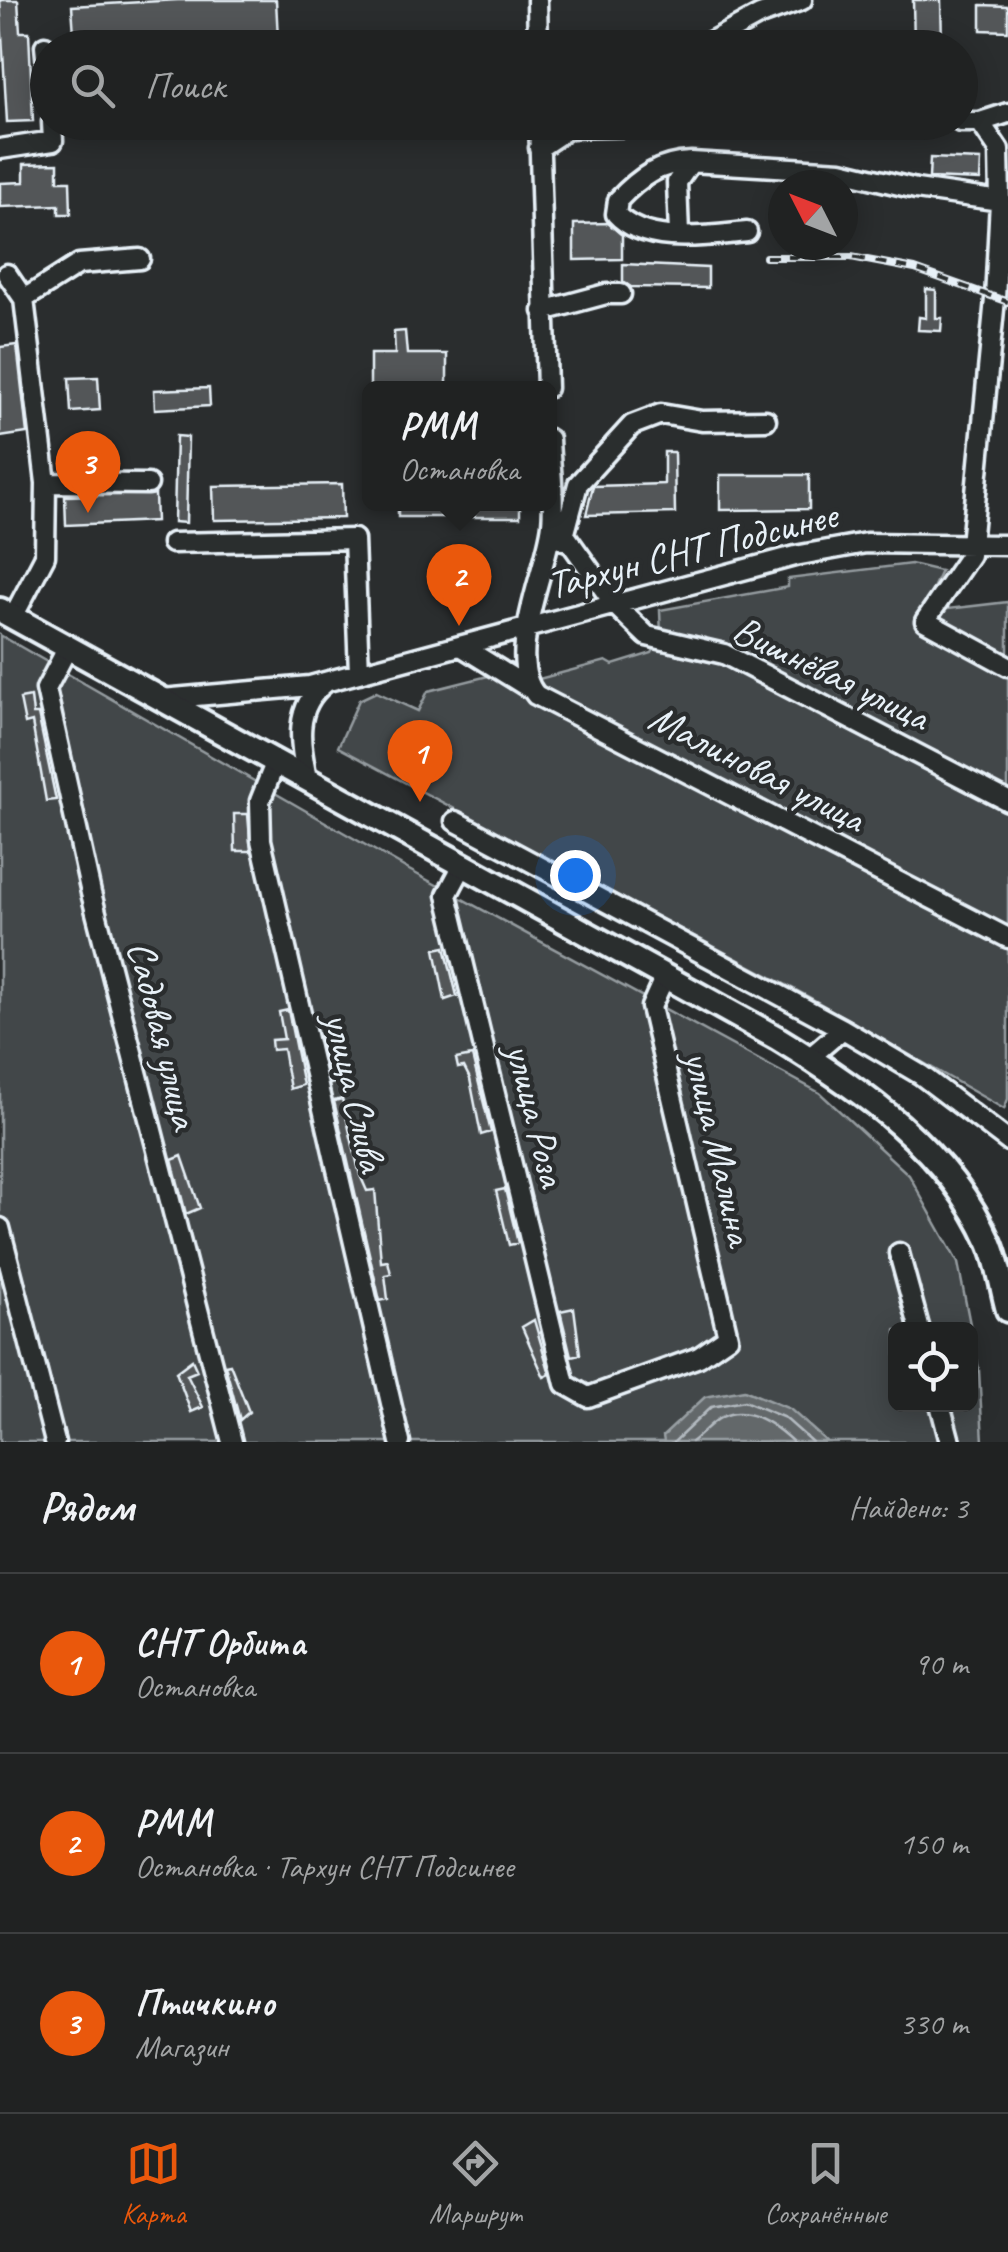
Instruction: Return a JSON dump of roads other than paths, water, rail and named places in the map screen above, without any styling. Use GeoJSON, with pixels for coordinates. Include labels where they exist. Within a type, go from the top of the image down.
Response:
{"type":"FeatureCollection","features":[{"type":"Feature","properties":{"kind":"main road"},"geometry":{"type":"LineString","coordinates":[[6,613],[664,976],[809,1058],[866,1096],[919,1142],[960,1190],[991,1245],[1008,1310]]}},
{"type":"Feature","properties":{"kind":"street"},"geometry":{"type":"LineString","coordinates":[[537,0],[538,30]]}},
{"type":"Feature","properties":{"kind":"street"},"geometry":{"type":"LineString","coordinates":[[726,30],[760,8],[802,0]]}},
{"type":"Feature","properties":{"kind":"street"},"geometry":{"type":"LineString","coordinates":[[1008,113],[980,122],[999,150],[1000,201],[996,299],[970,555],[925,621],[1008,666]]}},
{"type":"Feature","properties":{"kind":"street"},"geometry":{"type":"LineString","coordinates":[[0,148],[53,140]]}},
{"type":"Feature","properties":{"kind":"street"},"geometry":{"type":"LineString","coordinates":[[540,140],[547,381]]}},
{"type":"Feature","properties":{"kind":"street"},"geometry":{"type":"LineString","coordinates":[[540,148],[551,140]]}},
{"type":"Feature","properties":{"kind":"street"},"geometry":{"type":"LineString","coordinates":[[746,232],[679,235],[628,228],[616,214],[618,200],[654,169],[669,163],[692,162],[841,171],[916,189],[1000,201]]}},
{"type":"Feature","properties":{"kind":"street"},"geometry":{"type":"LineString","coordinates":[[679,235],[677,182],[692,162]]}},
{"type":"Feature","properties":{"kind":"street"},"geometry":{"type":"LineString","coordinates":[[24,300],[80,264],[140,259]]}},
{"type":"Feature","properties":{"kind":"street"},"geometry":{"type":"LineString","coordinates":[[6,613],[45,556],[46,483],[24,300],[8,274]]}},
{"type":"Feature","properties":{"kind":"street"},"geometry":{"type":"LineString","coordinates":[[543,311],[606,294],[622,294]]}},
{"type":"Feature","properties":{"kind":"street"},"geometry":{"type":"LineString","coordinates":[[548,561],[566,536],[578,484],[632,425],[661,414],[702,421],[766,420]]}},
{"type":"Feature","properties":{"kind":"street"},"geometry":{"type":"LineString","coordinates":[[46,483],[148,484]]}},
{"type":"Feature","properties":{"kind":"street"},"geometry":{"type":"LineString","coordinates":[[529,688],[523,656],[527,628],[548,561],[553,511]]}},
{"type":"Feature","properties":{"kind":"street","name":"Вишнёвая улица"},"geometry":{"type":"LineString","coordinates":[[553,518],[616,604],[651,638],[724,654],[1008,801]]}},
{"type":"Feature","properties":{"kind":"street"},"geometry":{"type":"LineString","coordinates":[[172,543],[354,539],[359,673]]}},
{"type":"Feature","properties":{"kind":"street","name":"Тархун СНТ Подсинее"},"geometry":{"type":"LineString","coordinates":[[162,699],[328,682],[796,556],[866,543],[1008,545]]}},
{"type":"Feature","properties":{"kind":"street","name":"Малиновая улица"},"geometry":{"type":"LineString","coordinates":[[461,646],[536,696],[1008,938]]}},
{"type":"Feature","properties":{"kind":"street","name":"Садовая улица"},"geometry":{"type":"LineString","coordinates":[[68,647],[46,689],[91,894],[232,1442]]}},
{"type":"Feature","properties":{"kind":"street"},"geometry":{"type":"LineString","coordinates":[[307,778],[301,724],[305,706],[328,682]]}},
{"type":"Feature","properties":{"kind":"street","name":"улица Слива"},"geometry":{"type":"LineString","coordinates":[[276,761],[260,800],[261,840],[402,1441]]}},
{"type":"Feature","properties":{"kind":"street"},"geometry":{"type":"LineString","coordinates":[[455,822],[843,1029],[921,1076],[1008,1141]]}},
{"type":"Feature","properties":{"kind":"street","name":"улица Роза"},"geometry":{"type":"LineString","coordinates":[[463,865],[446,895],[565,1384],[588,1398],[699,1357],[728,1337]]}},
{"type":"Feature","properties":{"kind":"street"},"geometry":{"type":"LineString","coordinates":[[547,912],[561,880]]}},
{"type":"Feature","properties":{"kind":"street","name":"улица Малина"},"geometry":{"type":"LineString","coordinates":[[664,976],[650,1007],[728,1337]]}},
{"type":"Feature","properties":{"kind":"street"},"geometry":{"type":"LineString","coordinates":[[809,1058],[843,1029]]}},
{"type":"Feature","properties":{"kind":"street"},"geometry":{"type":"LineString","coordinates":[[0,1228],[56,1442]]}},
{"type":"Feature","properties":{"kind":"street"},"geometry":{"type":"LineString","coordinates":[[899,1253],[918,1322]]}},
{"type":"Feature","properties":{"kind":"street"},"geometry":{"type":"LineString","coordinates":[[942,1412],[950,1442]]}},
{"type":"Feature","properties":{"kind":"water"},"geometry":{"type":"Polygon","coordinates":[[[744,1390],[790,1409],[827,1442],[664,1442],[663,1436],[705,1397],[744,1390]]]}},
{"type":"Feature","properties":{"kind":"railway"},"geometry":{"type":"LineString","coordinates":[[766,257],[851,257],[915,269],[1008,302]]}},
{"type":"Feature","properties":{"kind":"place","name":"Птичкино"},"geometry":{"type":"Point","coordinates":[88,513]}},
{"type":"Feature","properties":{"kind":"place","name":"РММ"},"geometry":{"type":"Point","coordinates":[459,626]}},
{"type":"Feature","properties":{"kind":"place","name":"СНТ Орбита"},"geometry":{"type":"Point","coordinates":[420,802]}}]}
